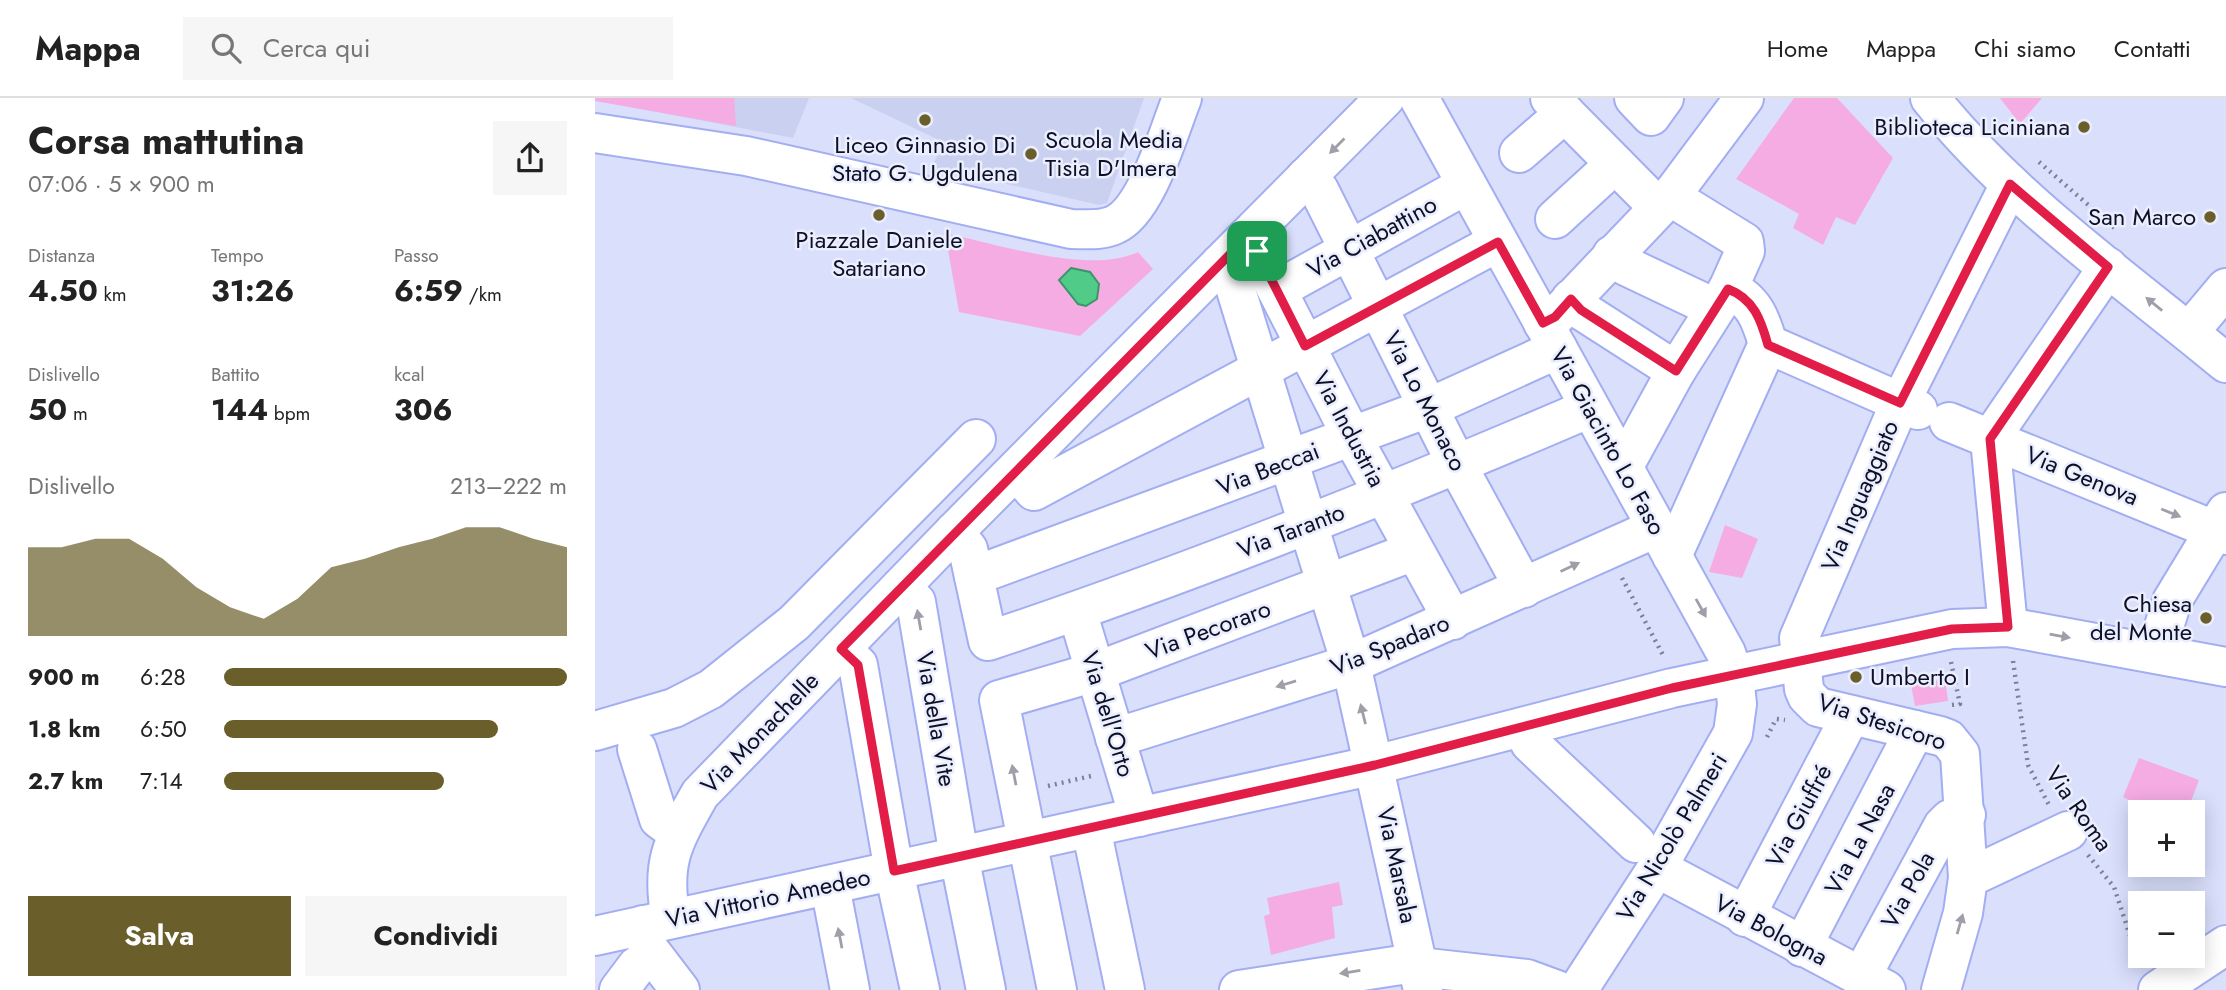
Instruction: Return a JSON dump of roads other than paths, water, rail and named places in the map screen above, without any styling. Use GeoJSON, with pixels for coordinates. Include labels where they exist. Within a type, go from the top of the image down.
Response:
{"type":"FeatureCollection","features":[{"type":"Feature","properties":{"kind":"street"},"geometry":{"type":"LineString","coordinates":[[595,133],[746,156],[1071,229],[1097,229],[1115,225],[1141,199],[1182,98]]}},
{"type":"Feature","properties":{"kind":"street","name":"Via Monachelle"},"geometry":{"type":"LineString","coordinates":[[656,934],[672,846],[700,794],[954,532],[1026,481],[1233,251],[1385,98]]}},
{"type":"Feature","properties":{"kind":"street","name":"Via Giacinto Lo Faso"},"geometry":{"type":"LineString","coordinates":[[1419,98],[1498,242],[1557,324],[1590,408],[1725,653],[1734,676]]}},
{"type":"Feature","properties":{"kind":"street"},"geometry":{"type":"LineString","coordinates":[[1557,324],[1659,193],[1744,98]]}},
{"type":"Feature","properties":{"kind":"street"},"geometry":{"type":"LineString","coordinates":[[1930,98],[1963,139],[2019,169],[2116,251],[2189,332],[2226,363]]}},
{"type":"Feature","properties":{"kind":"street"},"geometry":{"type":"LineString","coordinates":[[1519,153],[1557,106],[1615,164],[1744,242],[1745,251],[1624,466]]}},
{"type":"Feature","properties":{"kind":"street"},"geometry":{"type":"LineString","coordinates":[[1555,219],[1615,164]]}},
{"type":"Feature","properties":{"kind":"street","name":"Via Inguaggiato"},"geometry":{"type":"LineString","coordinates":[[1800,661],[1798,645],[1801,632],[1922,412],[2019,169]]}},
{"type":"Feature","properties":{"kind":"street","name":"Via Lo Monaco"},"geometry":{"type":"LineString","coordinates":[[1306,177],[1319,190],[1457,465],[1524,588]]}},
{"type":"Feature","properties":{"kind":"street","name":"Via Ciabattino"},"geometry":{"type":"LineString","coordinates":[[1277,290],[1467,185]]}},
{"type":"Feature","properties":{"kind":"street"},"geometry":{"type":"LineString","coordinates":[[1055,549],[1026,481],[1261,369],[1498,242]]}},
{"type":"Feature","properties":{"kind":"street","name":"Via Industria"},"geometry":{"type":"LineString","coordinates":[[1233,251],[1257,251],[1352,437],[1453,620]]}},
{"type":"Feature","properties":{"kind":"street","name":"Via Marsala"},"geometry":{"type":"LineString","coordinates":[[1233,251],[1233,277],[1351,664],[1420,977]]}},
{"type":"Feature","properties":{"kind":"street"},"geometry":{"type":"LineString","coordinates":[[2010,641],[1990,439],[2116,251]]}},
{"type":"Feature","properties":{"kind":"street"},"geometry":{"type":"LineString","coordinates":[[1612,255],[1626,266],[1717,297],[1751,304],[1759,315],[1768,345],[1664,542]]}},
{"type":"Feature","properties":{"kind":"street"},"geometry":{"type":"LineString","coordinates":[[2189,332],[2226,288]]}},
{"type":"Feature","properties":{"kind":"street"},"geometry":{"type":"LineString","coordinates":[[1557,324],[1581,310],[1676,371]]}},
{"type":"Feature","properties":{"kind":"street","name":"Via Beccai"},"geometry":{"type":"LineString","coordinates":[[974,576],[1055,549],[1428,408],[1557,324]]}},
{"type":"Feature","properties":{"kind":"street","name":"Via Genova"},"geometry":{"type":"LineString","coordinates":[[1768,345],[1922,412],[2222,526]]}},
{"type":"Feature","properties":{"kind":"street","name":"Via Taranto"},"geometry":{"type":"LineString","coordinates":[[974,576],[988,641],[1077,611],[1384,496],[1590,408]]}},
{"type":"Feature","properties":{"kind":"street"},"geometry":{"type":"LineString","coordinates":[[595,731],[674,709],[711,689],[794,624],[976,439]]}},
{"type":"Feature","properties":{"kind":"street"},"geometry":{"type":"LineString","coordinates":[[2156,652],[2172,601],[2222,526]]}},
{"type":"Feature","properties":{"kind":"street"},"geometry":{"type":"LineString","coordinates":[[954,532],[968,549],[974,576]]}},
{"type":"Feature","properties":{"kind":"street","name":"Via Spadaro"},"geometry":{"type":"LineString","coordinates":[[1115,738],[1351,664],[1607,550],[1664,542]]}},
{"type":"Feature","properties":{"kind":"street","name":"Via Pecoraro"},"geometry":{"type":"LineString","coordinates":[[1027,842],[999,700],[1094,671],[1327,586],[1414,551]]}},
{"type":"Feature","properties":{"kind":"street","name":"Via della Vite"},"geometry":{"type":"LineString","coordinates":[[901,587],[916,601],[959,856],[986,990]]}},
{"type":"Feature","properties":{"kind":"street","name":"Via dell'Orto"},"geometry":{"type":"LineString","coordinates":[[1077,611],[1139,817]]}},
{"type":"Feature","properties":{"kind":"street","name":"Via Vittorio Amedeo"},"geometry":{"type":"LineString","coordinates":[[595,936],[656,934],[830,886],[1375,765],[1672,688],[1952,629],[2010,641],[2156,652],[2226,667]]}},
{"type":"Feature","properties":{"kind":"street"},"geometry":{"type":"LineString","coordinates":[[841,649],[858,665],[894,871],[920,990]]}},
{"type":"Feature","properties":{"kind":"street","name":"Via Stesicoro"},"geometry":{"type":"LineString","coordinates":[[1800,661],[1804,689],[1812,702],[1851,715],[1948,739],[1960,754],[1968,878],[1963,913],[1941,990]]}},
{"type":"Feature","properties":{"kind":"street","name":"Via Nicolò Palmeri"},"geometry":{"type":"LineString","coordinates":[[1578,990],[1646,855],[1733,733],[1737,704],[1734,676]]}},
{"type":"Feature","properties":{"kind":"street","name":"Via Giuffré"},"geometry":{"type":"LineString","coordinates":[[1745,917],[1851,715]]}},
{"type":"Feature","properties":{"kind":"street","name":"Via Bologna"},"geometry":{"type":"LineString","coordinates":[[1523,727],[1530,743],[1646,855],[1745,917],[1873,984]]}},
{"type":"Feature","properties":{"kind":"street","name":"Via La Nasa"},"geometry":{"type":"LineString","coordinates":[[1802,947],[1915,730]]}},
{"type":"Feature","properties":{"kind":"street"},"geometry":{"type":"LineString","coordinates":[[636,749],[659,819],[678,833]]}},
{"type":"Feature","properties":{"kind":"street","name":"Via Pola"},"geometry":{"type":"LineString","coordinates":[[1873,984],[1943,826],[1951,819],[1966,815]]}},
{"type":"Feature","properties":{"kind":"street"},"geometry":{"type":"LineString","coordinates":[[1091,828],[1125,990]]}},
{"type":"Feature","properties":{"kind":"street"},"geometry":{"type":"LineString","coordinates":[[1968,878],[2068,831]]}},
{"type":"Feature","properties":{"kind":"street"},"geometry":{"type":"LineString","coordinates":[[1027,842],[1056,990]]}},
{"type":"Feature","properties":{"kind":"street"},"geometry":{"type":"LineString","coordinates":[[830,886],[850,990]]}},
{"type":"Feature","properties":{"kind":"street"},"geometry":{"type":"LineString","coordinates":[[619,990],[656,934]]}},
{"type":"Feature","properties":{"kind":"street"},"geometry":{"type":"LineString","coordinates":[[656,934],[680,990]]}},
{"type":"Feature","properties":{"kind":"street"},"geometry":{"type":"LineString","coordinates":[[2151,984],[2226,945]]}},
{"type":"Feature","properties":{"kind":"street"},"geometry":{"type":"LineString","coordinates":[[1261,988],[1401,965],[1420,977],[1533,986]]}},
{"type":"Feature","properties":{"kind":"place","name":"Liceo Ginnasio Di Stato G. Ugdulena"},"geometry":{"type":"Point","coordinates":[925,120]}},
{"type":"Feature","properties":{"kind":"place","name":"Biblioteca Liciniana"},"geometry":{"type":"Point","coordinates":[2084,127]}},
{"type":"Feature","properties":{"kind":"place","name":"Scuola Media Tisia D'Imera"},"geometry":{"type":"Point","coordinates":[1031,154]}},
{"type":"Feature","properties":{"kind":"place","name":"Piazzale Daniele Satariano"},"geometry":{"type":"Point","coordinates":[879,215]}},
{"type":"Feature","properties":{"kind":"place","name":"San Marco"},"geometry":{"type":"Point","coordinates":[2210,217]}},
{"type":"Feature","properties":{"kind":"place","name":"Chiesa del Monte"},"geometry":{"type":"Point","coordinates":[2206,618]}},
{"type":"Feature","properties":{"kind":"place","name":"Umberto I"},"geometry":{"type":"Point","coordinates":[1856,677]}}]}
